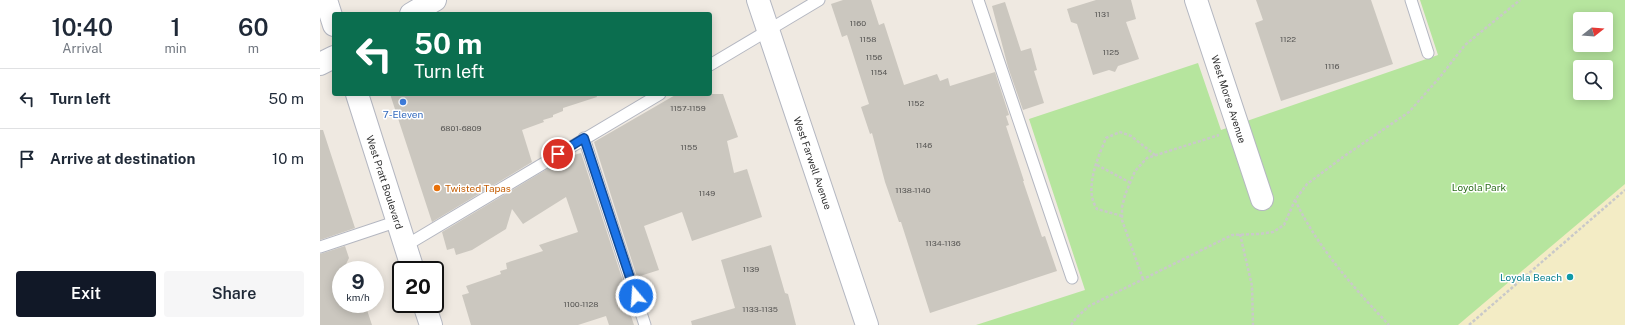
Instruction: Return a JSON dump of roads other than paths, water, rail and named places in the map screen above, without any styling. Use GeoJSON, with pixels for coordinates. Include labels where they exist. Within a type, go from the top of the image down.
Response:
{"type":"FeatureCollection","features":[{"type":"Feature","properties":{"kind":"street"},"geometry":{"type":"LineString","coordinates":[[326,0],[332,19]]}},
{"type":"Feature","properties":{"kind":"street"},"geometry":{"type":"LineString","coordinates":[[414,12],[435,0]]}},
{"type":"Feature","properties":{"kind":"street","name":"West Farwell Avenue"},"geometry":{"type":"LineString","coordinates":[[758,0],[867,325]]}},
{"type":"Feature","properties":{"kind":"street","name":"West Morse Avenue"},"geometry":{"type":"LineString","coordinates":[[1196,0],[1262,199]]}},
{"type":"Feature","properties":{"kind":"street"},"geometry":{"type":"LineString","coordinates":[[320,64],[332,58]]}},
{"type":"Feature","properties":{"kind":"street","name":"West Pratt Boulevard"},"geometry":{"type":"LineString","coordinates":[[357,96],[410,261]]}},
{"type":"Feature","properties":{"kind":"street"},"geometry":{"type":"LineString","coordinates":[[427,313],[431,325]]}},
{"type":"Feature","properties":{"kind":"lane"},"geometry":{"type":"LineString","coordinates":[[712,64],[819,0]]}},
{"type":"Feature","properties":{"kind":"lane"},"geometry":{"type":"LineString","coordinates":[[978,0],[1072,278]]}},
{"type":"Feature","properties":{"kind":"lane"},"geometry":{"type":"LineString","coordinates":[[1411,0],[1428,53]]}},
{"type":"Feature","properties":{"kind":"lane"},"geometry":{"type":"LineString","coordinates":[[405,246],[657,96]]}},
{"type":"Feature","properties":{"kind":"lane"},"geometry":{"type":"LineString","coordinates":[[584,138],[645,325]]}},
{"type":"Feature","properties":{"kind":"lane"},"geometry":{"type":"LineString","coordinates":[[320,247],[398,221]]}},
{"type":"Feature","properties":{"kind":"place","name":"7-Eleven"},"geometry":{"type":"Point","coordinates":[403,102]}},
{"type":"Feature","properties":{"kind":"place","name":"Twisted Tapas"},"geometry":{"type":"Point","coordinates":[437,188]}},
{"type":"Feature","properties":{"kind":"place","name":"Loyola Beach"},"geometry":{"type":"Point","coordinates":[1570,277]}},
{"type":"Feature","properties":{"kind":"park label","name":"Loyola Park"},"geometry":{"type":"Point","coordinates":[1479,187]}}]}
